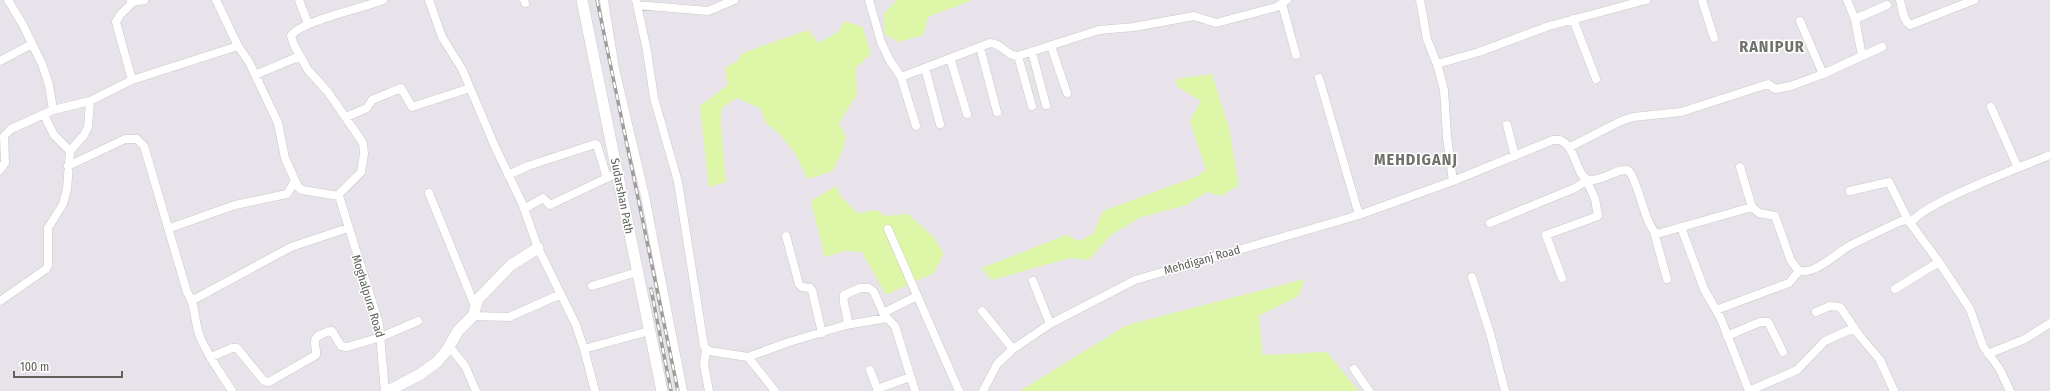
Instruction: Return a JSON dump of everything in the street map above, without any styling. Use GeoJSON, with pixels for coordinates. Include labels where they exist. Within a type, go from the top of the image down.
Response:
{"type":"FeatureCollection","features":[{"type":"Feature","properties":{"kind":"main road","name":"Sudarshan Path"},"geometry":{"type":"LineString","coordinates":[[582,0],[662,391]]}},
{"type":"Feature","properties":{"kind":"main road"},"geometry":{"type":"LineString","coordinates":[[386,391],[426,371],[437,362],[458,331],[474,311],[478,299],[511,265],[538,248]]}},
{"type":"Feature","properties":{"kind":"street"},"geometry":{"type":"LineString","coordinates":[[8,0],[23,25],[46,73],[53,110]]}},
{"type":"Feature","properties":{"kind":"street"},"geometry":{"type":"LineString","coordinates":[[132,80],[116,22],[120,14],[132,1],[144,0]]}},
{"type":"Feature","properties":{"kind":"street"},"geometry":{"type":"LineString","coordinates":[[216,0],[238,46],[249,62],[278,123],[285,158],[295,181],[302,190],[339,200],[343,190],[359,176],[364,154],[363,143],[328,92],[308,70],[294,45],[291,36],[294,32],[308,24],[369,6],[383,0]]}},
{"type":"Feature","properties":{"kind":"street"},"geometry":{"type":"LineString","coordinates":[[299,0],[308,24]]}},
{"type":"Feature","properties":{"kind":"street"},"geometry":{"type":"LineString","coordinates":[[429,0],[442,37],[462,69],[524,209],[538,248],[561,294],[584,349],[595,391]]}},
{"type":"Feature","properties":{"kind":"street"},"geometry":{"type":"LineString","coordinates":[[604,0],[616,69],[644,196],[683,391]]}},
{"type":"Feature","properties":{"kind":"street"},"geometry":{"type":"LineString","coordinates":[[709,391],[704,365],[706,349],[702,342],[678,182],[658,112],[637,2],[708,11],[734,0]]}},
{"type":"Feature","properties":{"kind":"street"},"geometry":{"type":"LineString","coordinates":[[870,0],[885,50],[901,77],[916,126]]}},
{"type":"Feature","properties":{"kind":"street"},"geometry":{"type":"LineString","coordinates":[[1420,0],[1427,39],[1437,64],[1444,90],[1453,181]]}},
{"type":"Feature","properties":{"kind":"street"},"geometry":{"type":"LineString","coordinates":[[1437,64],[1479,52],[1549,26],[1646,0]]}},
{"type":"Feature","properties":{"kind":"street"},"geometry":{"type":"LineString","coordinates":[[1702,0],[1714,38]]}},
{"type":"Feature","properties":{"kind":"street"},"geometry":{"type":"LineString","coordinates":[[1848,0],[1855,19],[1862,56]]}},
{"type":"Feature","properties":{"kind":"street"},"geometry":{"type":"LineString","coordinates":[[1900,0],[1903,13],[1907,23],[1910,25],[1974,0]]}},
{"type":"Feature","properties":{"kind":"street"},"geometry":{"type":"LineString","coordinates":[[901,77],[994,43],[1012,56],[1018,56],[1098,30],[1134,27],[1194,16],[1216,23],[1285,2],[1296,55]]}},
{"type":"Feature","properties":{"kind":"street"},"geometry":{"type":"LineString","coordinates":[[1855,19],[1887,5]]}},
{"type":"Feature","properties":{"kind":"street"},"geometry":{"type":"LineString","coordinates":[[1573,20],[1596,78]]}},
{"type":"Feature","properties":{"kind":"street"},"geometry":{"type":"LineString","coordinates":[[1800,21],[1823,74]]}},
{"type":"Feature","properties":{"kind":"street"},"geometry":{"type":"LineString","coordinates":[[0,61],[32,44]]}},
{"type":"Feature","properties":{"kind":"street"},"geometry":{"type":"LineString","coordinates":[[0,170],[5,162],[4,136],[11,129],[53,110],[90,101],[132,80],[238,46]]}},
{"type":"Feature","properties":{"kind":"street"},"geometry":{"type":"LineString","coordinates":[[1052,46],[1067,93]]}},
{"type":"Feature","properties":{"kind":"street"},"geometry":{"type":"LineString","coordinates":[[980,47],[997,112]]}},
{"type":"Feature","properties":{"kind":"street"},"geometry":{"type":"LineString","coordinates":[[1562,278],[1546,235],[1598,216],[1595,199],[1587,181],[1582,176],[1570,147],[1621,121],[1633,117],[1681,112],[1768,84],[1775,89],[1792,86],[1823,74],[1882,47]]}},
{"type":"Feature","properties":{"kind":"street"},"geometry":{"type":"LineString","coordinates":[[1032,52],[1046,105]]}},
{"type":"Feature","properties":{"kind":"street"},"geometry":{"type":"LineString","coordinates":[[254,75],[300,56]]}},
{"type":"Feature","properties":{"kind":"street"},"geometry":{"type":"LineString","coordinates":[[1018,56],[1032,106]]}},
{"type":"Feature","properties":{"kind":"street"},"geometry":{"type":"LineString","coordinates":[[950,58],[967,114]]}},
{"type":"Feature","properties":{"kind":"street"},"geometry":{"type":"LineString","coordinates":[[925,68],[940,124]]}},
{"type":"Feature","properties":{"kind":"street"},"geometry":{"type":"LineString","coordinates":[[1319,78],[1359,215]]}},
{"type":"Feature","properties":{"kind":"street"},"geometry":{"type":"LineString","coordinates":[[346,117],[367,108],[372,100],[401,88],[412,107],[470,88]]}},
{"type":"Feature","properties":{"kind":"street"},"geometry":{"type":"LineString","coordinates":[[0,301],[46,269],[48,265],[48,228],[63,204],[67,189],[70,151],[84,135],[88,127],[90,101]]}},
{"type":"Feature","properties":{"kind":"street"},"geometry":{"type":"LineString","coordinates":[[1991,106],[2018,168]]}},
{"type":"Feature","properties":{"kind":"street"},"geometry":{"type":"LineString","coordinates":[[44,115],[54,135],[70,151]]}},
{"type":"Feature","properties":{"kind":"street"},"geometry":{"type":"LineString","coordinates":[[1507,125],[1515,156]]}},
{"type":"Feature","properties":{"kind":"street"},"geometry":{"type":"LineString","coordinates":[[68,166],[125,139],[137,139],[144,146],[170,228],[187,292],[192,300],[198,332],[211,357],[232,391]]}},
{"type":"Feature","properties":{"kind":"street","name":"Mehdiganj Road"},"geometry":{"type":"LineString","coordinates":[[983,391],[997,364],[1013,349],[1050,324],[1135,280],[1359,215],[1453,181],[1553,140],[1560,140],[1570,147]]}},
{"type":"Feature","properties":{"kind":"street"},"geometry":{"type":"LineString","coordinates":[[508,175],[528,166],[594,144],[598,145],[607,178]]}},
{"type":"Feature","properties":{"kind":"street"},"geometry":{"type":"LineString","coordinates":[[601,159],[613,154]]}},
{"type":"Feature","properties":{"kind":"street"},"geometry":{"type":"LineString","coordinates":[[1799,271],[1807,271],[1817,267],[1850,246],[1901,221],[1910,222],[1918,215],[1938,204],[2050,155]]}},
{"type":"Feature","properties":{"kind":"street"},"geometry":{"type":"LineString","coordinates":[[1740,167],[1752,207],[1759,213],[1772,215],[1778,220],[1791,261],[1799,271]]}},
{"type":"Feature","properties":{"kind":"street"},"geometry":{"type":"LineString","coordinates":[[1490,223],[1575,188],[1587,181],[1598,180],[1622,170],[1629,171],[1654,232],[1667,279]]}},
{"type":"Feature","properties":{"kind":"street"},"geometry":{"type":"LineString","coordinates":[[524,209],[543,198],[550,205],[617,173]]}},
{"type":"Feature","properties":{"kind":"street"},"geometry":{"type":"LineString","coordinates":[[170,228],[235,204],[287,194],[295,181]]}},
{"type":"Feature","properties":{"kind":"street"},"geometry":{"type":"LineString","coordinates":[[1850,191],[1889,182],[1910,222],[1939,262],[1974,316],[1982,346],[1999,368],[2010,391]]}},
{"type":"Feature","properties":{"kind":"street"},"geometry":{"type":"LineString","coordinates":[[429,193],[474,311],[509,317],[561,294]]}},
{"type":"Feature","properties":{"kind":"street","name":"Moghalpura Road"},"geometry":{"type":"LineString","coordinates":[[339,200],[378,324],[381,338],[386,391]]}},
{"type":"Feature","properties":{"kind":"street"},"geometry":{"type":"LineString","coordinates":[[1654,232],[1661,234],[1752,207]]}},
{"type":"Feature","properties":{"kind":"street"},"geometry":{"type":"LineString","coordinates":[[1682,227],[1704,289],[1716,310],[1749,391],[1797,370],[1825,342],[1854,328]]}},
{"type":"Feature","properties":{"kind":"street"},"geometry":{"type":"LineString","coordinates":[[192,300],[291,247],[348,228]]}},
{"type":"Feature","properties":{"kind":"street"},"geometry":{"type":"LineString","coordinates":[[888,230],[959,391]]}},
{"type":"Feature","properties":{"kind":"street"},"geometry":{"type":"LineString","coordinates":[[786,236],[799,284],[802,287],[810,288],[812,290],[822,333]]}},
{"type":"Feature","properties":{"kind":"street"},"geometry":{"type":"LineString","coordinates":[[1894,289],[1939,262]]}},
{"type":"Feature","properties":{"kind":"street"},"geometry":{"type":"LineString","coordinates":[[1716,310],[1789,284],[1799,271]]}},
{"type":"Feature","properties":{"kind":"street"},"geometry":{"type":"LineString","coordinates":[[592,286],[637,272]]}},
{"type":"Feature","properties":{"kind":"street"},"geometry":{"type":"LineString","coordinates":[[1472,277],[1490,333],[1505,391]]}},
{"type":"Feature","properties":{"kind":"street"},"geometry":{"type":"LineString","coordinates":[[1033,281],[1050,324]]}},
{"type":"Feature","properties":{"kind":"street"},"geometry":{"type":"LineString","coordinates":[[846,325],[848,320],[843,298],[848,293],[860,288],[871,289],[885,316],[894,326],[915,391]]}},
{"type":"Feature","properties":{"kind":"street"},"geometry":{"type":"LineString","coordinates":[[706,349],[748,357],[846,325],[885,316],[917,296]]}},
{"type":"Feature","properties":{"kind":"street"},"geometry":{"type":"LineString","coordinates":[[1816,312],[1830,306],[1837,305],[1843,310],[1854,328],[1880,360],[1893,391]]}},
{"type":"Feature","properties":{"kind":"street"},"geometry":{"type":"LineString","coordinates":[[982,310],[1013,349]]}},
{"type":"Feature","properties":{"kind":"street"},"geometry":{"type":"LineString","coordinates":[[211,357],[232,348],[237,348],[264,381],[269,382],[316,355],[314,342],[316,337],[327,331],[332,332],[341,346],[347,347],[381,338],[418,321]]}},
{"type":"Feature","properties":{"kind":"street"},"geometry":{"type":"LineString","coordinates":[[1727,336],[1760,322],[1768,322],[1783,352]]}},
{"type":"Feature","properties":{"kind":"street"},"geometry":{"type":"LineString","coordinates":[[1988,354],[2025,339],[2050,323]]}},
{"type":"Feature","properties":{"kind":"street"},"geometry":{"type":"LineString","coordinates":[[584,349],[649,331]]}},
{"type":"Feature","properties":{"kind":"street"},"geometry":{"type":"LineString","coordinates":[[449,346],[465,366],[476,391]]}},
{"type":"Feature","properties":{"kind":"street"},"geometry":{"type":"LineString","coordinates":[[748,357],[775,391]]}},
{"type":"Feature","properties":{"kind":"street"},"geometry":{"type":"LineString","coordinates":[[1354,369],[1369,391]]}},
{"type":"Feature","properties":{"kind":"street"},"geometry":{"type":"LineString","coordinates":[[870,370],[877,390],[910,377]]}},
{"type":"Feature","properties":{"kind":"shaded area"},"geometry":{"type":"Polygon","coordinates":[[[897,0],[973,0],[928,17],[924,35],[898,42],[885,34],[884,14],[897,0]]]}},
{"type":"Feature","properties":{"kind":"shaded area"},"geometry":{"type":"Polygon","coordinates":[[[845,21],[863,27],[871,54],[856,68],[857,95],[839,123],[846,137],[843,150],[833,171],[808,179],[796,155],[780,134],[766,123],[760,108],[737,98],[722,108],[721,123],[726,182],[709,187],[700,106],[728,85],[725,68],[736,62],[743,53],[808,30],[819,43],[839,31],[845,21]]]}},
{"type":"Feature","properties":{"kind":"shaded area"},"geometry":{"type":"Polygon","coordinates":[[[1212,74],[1229,127],[1239,185],[1221,196],[1207,192],[1187,205],[1139,218],[1110,236],[1089,260],[1070,258],[992,280],[982,268],[1066,235],[1080,241],[1093,234],[1103,211],[1198,176],[1206,169],[1190,121],[1201,101],[1178,87],[1176,79],[1212,74]]]}},
{"type":"Feature","properties":{"kind":"shaded area"},"geometry":{"type":"Polygon","coordinates":[[[836,186],[841,196],[858,213],[877,210],[885,216],[908,214],[934,237],[944,254],[934,273],[886,295],[862,252],[846,251],[825,257],[811,201],[836,186]]]}},
{"type":"Feature","properties":{"kind":"shaded area"},"geometry":{"type":"Polygon","coordinates":[[[1305,279],[1299,296],[1259,316],[1263,355],[1327,352],[1359,391],[1020,391],[1127,325],[1305,279]]]}},
{"type":"Feature","properties":{"kind":"railway"},"geometry":{"type":"LineString","coordinates":[[597,0],[678,391]]}},
{"type":"Feature","properties":{"kind":"railway"},"geometry":{"type":"LineString","coordinates":[[651,289],[671,391]]}},
{"type":"Feature","properties":{"kind":"district","name":"RANIPUR"},"geometry":{"type":"Point","coordinates":[1772,46]}},
{"type":"Feature","properties":{"kind":"district","name":"MEHDIGANJ"},"geometry":{"type":"Point","coordinates":[1416,159]}}]}
